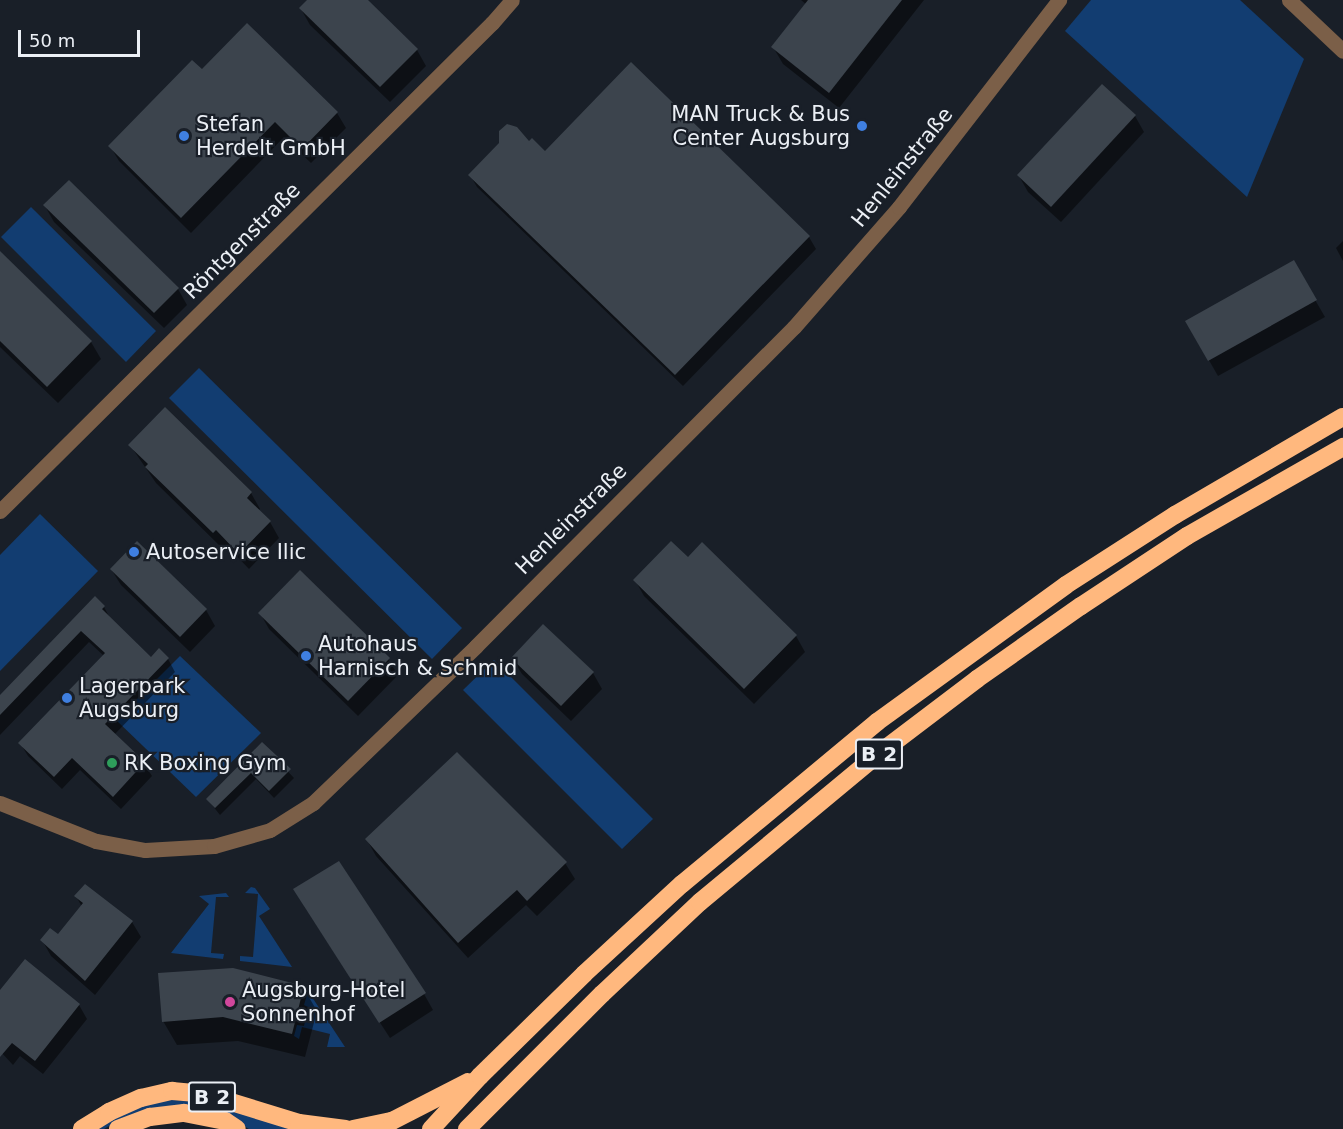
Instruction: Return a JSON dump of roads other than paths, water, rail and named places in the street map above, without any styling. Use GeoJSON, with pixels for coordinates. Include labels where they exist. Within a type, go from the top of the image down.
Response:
{"type":"FeatureCollection","features":[{"type":"Feature","properties":{"kind":"highway","name":"B 2"},"geometry":{"type":"LineString","coordinates":[[431,1129],[480,1076],[584,974],[682,884],[877,722],[1066,585],[1175,515],[1343,417]]}},
{"type":"Feature","properties":{"kind":"highway","name":"B 2"},"geometry":{"type":"LineString","coordinates":[[467,1129],[602,994],[692,910],[877,755],[1081,606],[1187,536],[1343,447]]}},
{"type":"Feature","properties":{"kind":"highway","name":"B 2"},"geometry":{"type":"LineString","coordinates":[[353,1129],[392,1121],[480,1076]]}},
{"type":"Feature","properties":{"kind":"highway","name":"B 2"},"geometry":{"type":"LineString","coordinates":[[82,1129],[109,1112],[141,1098],[172,1091],[205,1094],[299,1123],[346,1129]]}},
{"type":"Feature","properties":{"kind":"highway","name":"B 2"},"geometry":{"type":"LineString","coordinates":[[118,1129],[150,1117],[184,1113],[225,1121],[237,1129]]}},
{"type":"Feature","properties":{"kind":"street","name":"Röntgenstraße"},"geometry":{"type":"LineString","coordinates":[[0,511],[492,23],[512,0]]}},
{"type":"Feature","properties":{"kind":"street","name":"Henleinstraße"},"geometry":{"type":"LineString","coordinates":[[0,803],[96,841],[145,850],[214,846],[270,830],[313,803],[476,646],[794,327],[926,175],[1059,0]]}},
{"type":"Feature","properties":{"kind":"street"},"geometry":{"type":"LineString","coordinates":[[1288,0],[1343,51]]}},
{"type":"Feature","properties":{"kind":"place","name":"MAN Truck & Bus Center Augsburg"},"geometry":{"type":"Point","coordinates":[862,126]}},
{"type":"Feature","properties":{"kind":"place","name":"Stefan Herdelt GmbH"},"geometry":{"type":"Point","coordinates":[184,136]}},
{"type":"Feature","properties":{"kind":"place","name":"Autoservice Ilic"},"geometry":{"type":"Point","coordinates":[134,552]}},
{"type":"Feature","properties":{"kind":"place","name":"Autohaus Harnisch & Schmid"},"geometry":{"type":"Point","coordinates":[306,656]}},
{"type":"Feature","properties":{"kind":"place","name":"Lagerpark Augsburg"},"geometry":{"type":"Point","coordinates":[67,698]}},
{"type":"Feature","properties":{"kind":"place","name":"RK Boxing Gym"},"geometry":{"type":"Point","coordinates":[112,763]}},
{"type":"Feature","properties":{"kind":"place","name":"Augsburg-Hotel Sonnenhof"},"geometry":{"type":"Point","coordinates":[230,1002]}}]}
